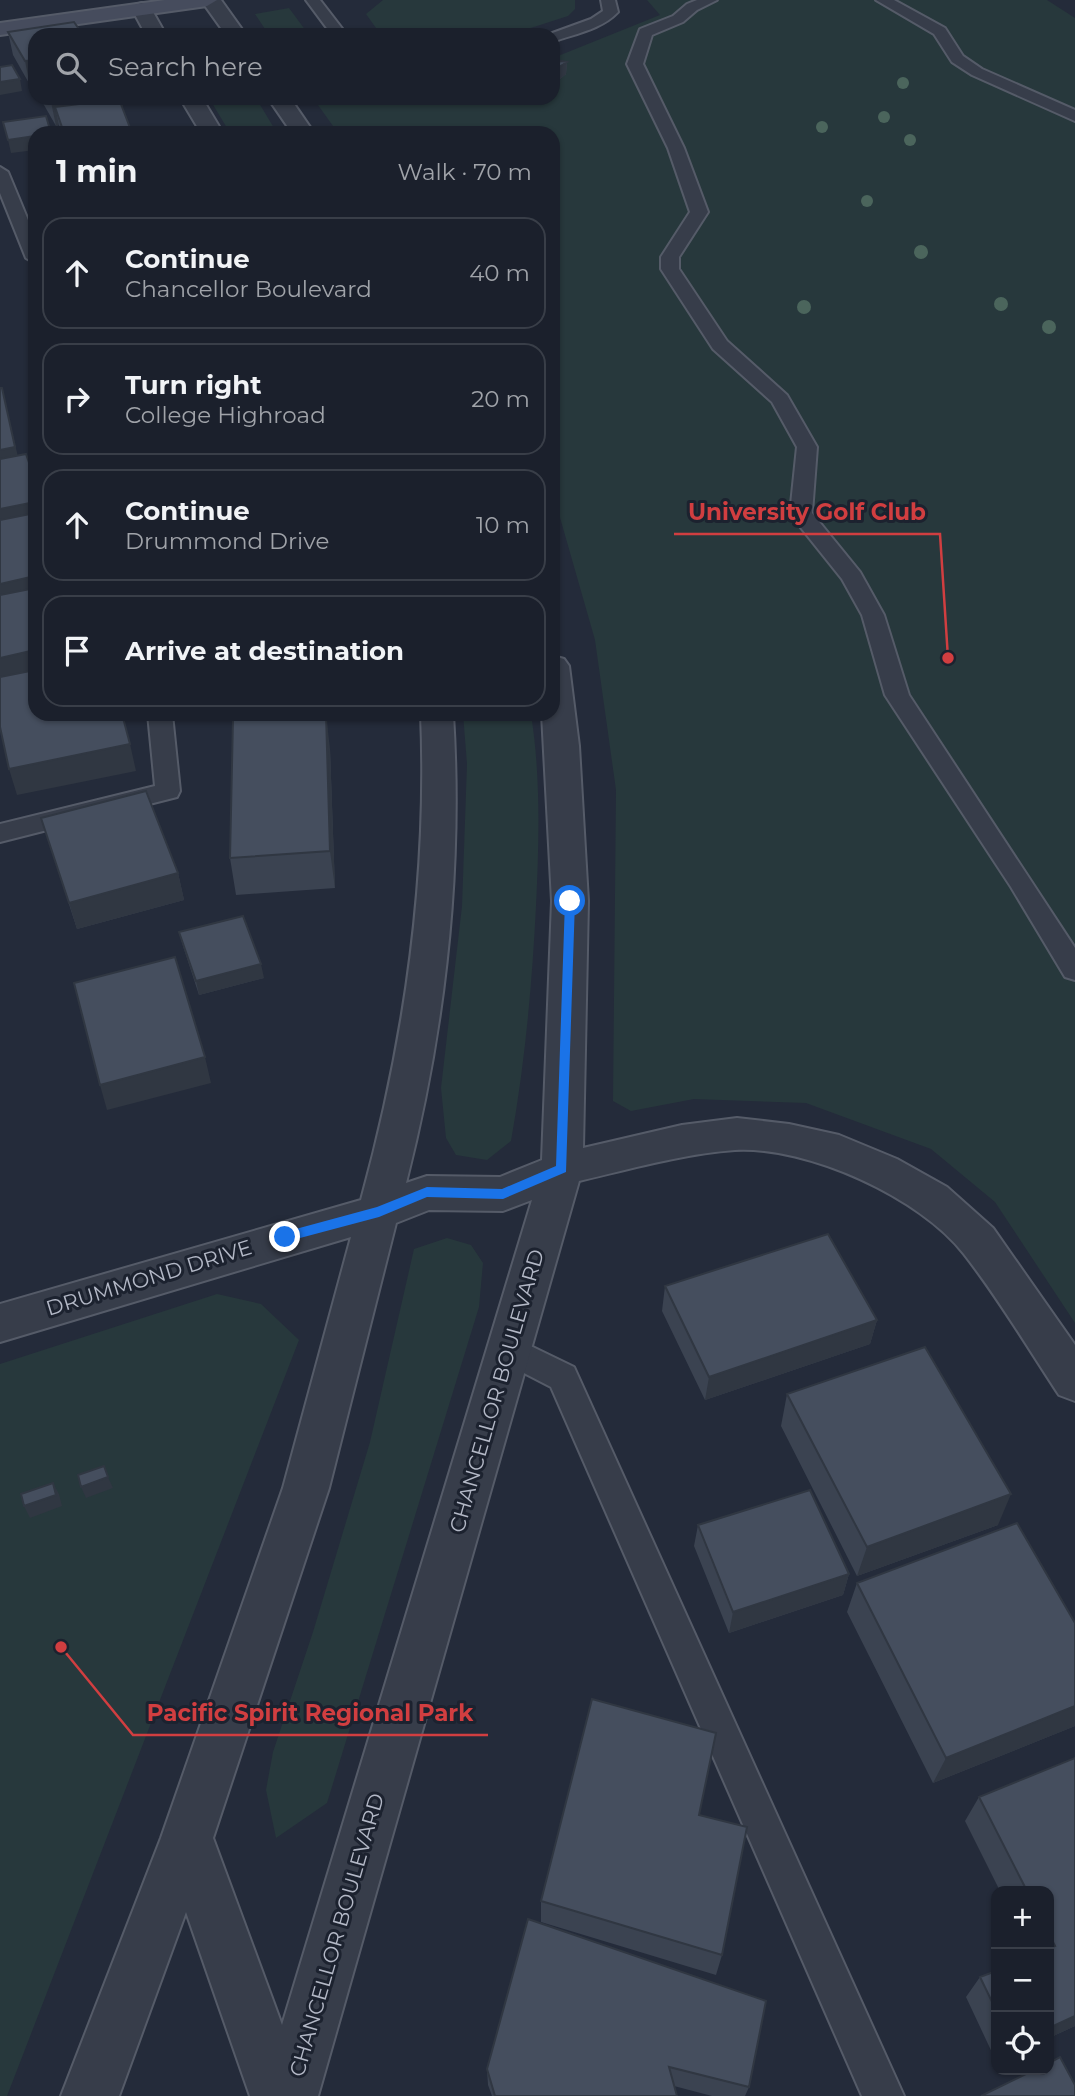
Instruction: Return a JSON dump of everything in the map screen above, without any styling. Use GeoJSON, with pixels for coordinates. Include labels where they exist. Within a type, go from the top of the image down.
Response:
{"type":"FeatureCollection","features":[{"type":"Feature","properties":{"kind":"main road"},"geometry":{"type":"LineString","coordinates":[[0,29],[177,2],[209,0]]}},
{"type":"Feature","properties":{"kind":"street"},"geometry":{"type":"LineString","coordinates":[[209,0],[231,28]]}},
{"type":"Feature","properties":{"kind":"street"},"geometry":{"type":"LineString","coordinates":[[142,9],[152,28]]}},
{"type":"Feature","properties":{"kind":"street"},"geometry":{"type":"LineString","coordinates":[[195,105],[208,126]]}},
{"type":"Feature","properties":{"kind":"street"},"geometry":{"type":"LineString","coordinates":[[284,105],[298,126]]}},
{"type":"Feature","properties":{"kind":"street"},"geometry":{"type":"LineString","coordinates":[[90,2096],[187,1838],[306,1488],[404,1115],[432,942],[441,792],[437,721]]}},
{"type":"Feature","properties":{"kind":"street","name":"CHANCELLOR BOULEVARD"},"geometry":{"type":"LineString","coordinates":[[289,2096],[562,1168],[570,901],[559,721]]}},
{"type":"Feature","properties":{"kind":"street","name":"DRUMMOND DRIVE"},"geometry":{"type":"LineString","coordinates":[[2,1315],[379,1212],[427,1192],[503,1194],[562,1168],[682,1141],[737,1134],[789,1140],[839,1151],[883,1171],[932,1199],[978,1240],[1075,1381]]}},
{"type":"Feature","properties":{"kind":"street"},"geometry":{"type":"LineString","coordinates":[[187,1838],[279,2096]]}},
{"type":"Feature","properties":{"kind":"lane"},"geometry":{"type":"LineString","coordinates":[[313,0],[335,28]]}},
{"type":"Feature","properties":{"kind":"lane"},"geometry":{"type":"LineString","coordinates":[[560,35],[596,22],[611,12],[608,0]]}},
{"type":"Feature","properties":{"kind":"lane"},"geometry":{"type":"LineString","coordinates":[[710,0],[692,7],[678,19],[645,32],[635,64],[676,148],[699,212],[670,257],[670,269],[720,345],[780,399],[807,447],[801,514],[852,577],[873,615],[897,695],[1020,881],[1075,970]]}},
{"type":"Feature","properties":{"kind":"lane"},"geometry":{"type":"LineString","coordinates":[[883,0],[940,31],[957,59],[977,72],[1075,116]]}},
{"type":"Feature","properties":{"kind":"lane"},"geometry":{"type":"LineString","coordinates":[[1053,104],[1075,106]]}},
{"type":"Feature","properties":{"kind":"lane"},"geometry":{"type":"LineString","coordinates":[[0,172],[28,241]]}},
{"type":"Feature","properties":{"kind":"lane"},"geometry":{"type":"LineString","coordinates":[[0,834],[168,791],[161,721]]}},
{"type":"Feature","properties":{"kind":"lane"},"geometry":{"type":"LineString","coordinates":[[510,1349],[563,1377],[883,2096]]}},
{"type":"Feature","properties":{"kind":"shaded area"},"geometry":{"type":"Polygon","coordinates":[[[383,0],[575,0],[575,9],[568,16],[531,28],[376,28],[366,14],[383,0]]]}},
{"type":"Feature","properties":{"kind":"shaded area"},"geometry":{"type":"Polygon","coordinates":[[[647,0],[1047,0],[1075,18],[1075,1323],[995,1202],[931,1149],[806,1103],[694,1099],[631,1111],[613,1101],[616,790],[595,640],[560,518],[560,126],[333,126],[318,105],[560,105],[560,55],[660,15],[647,0]]]}},
{"type":"Feature","properties":{"kind":"shaded area"},"geometry":{"type":"Polygon","coordinates":[[[289,8],[304,28],[264,28],[255,14],[289,8]]]}},
{"type":"Feature","properties":{"kind":"shaded area"},"geometry":{"type":"Polygon","coordinates":[[[213,105],[260,105],[273,126],[226,126],[213,105]]]}},
{"type":"Feature","properties":{"kind":"shaded area"},"geometry":{"type":"Polygon","coordinates":[[[464,721],[532,721],[538,786],[538,858],[527,1024],[511,1141],[487,1160],[456,1155],[446,1138],[441,1088],[462,906],[467,764],[464,721]]]}},
{"type":"Feature","properties":{"kind":"shaded area"},"geometry":{"type":"Polygon","coordinates":[[[447,1238],[471,1245],[483,1263],[479,1307],[327,1803],[276,1838],[266,1790],[273,1752],[313,1632],[370,1442],[414,1249],[447,1238]]]}},
{"type":"Feature","properties":{"kind":"shaded area"},"geometry":{"type":"Polygon","coordinates":[[[217,1294],[261,1304],[299,1340],[7,2096],[0,2096],[0,1364],[217,1294]]]}},
{"type":"Feature","properties":{"kind":"building"},"geometry":{"type":"Polygon","coordinates":[[[74,22],[78,28],[34,28],[74,22]]]}},
{"type":"Feature","properties":{"kind":"building"},"geometry":{"type":"Polygon","coordinates":[[[28,29],[28,61],[25,61],[8,32],[28,29]]]}},
{"type":"Feature","properties":{"kind":"building"},"geometry":{"type":"Polygon","coordinates":[[[12,65],[20,79],[0,82],[0,67],[12,65]]]}},
{"type":"Feature","properties":{"kind":"building"},"geometry":{"type":"Polygon","coordinates":[[[121,105],[129,126],[62,126],[55,107],[121,105]]]}},
{"type":"Feature","properties":{"kind":"building"},"geometry":{"type":"Polygon","coordinates":[[[46,116],[49,126],[28,126],[28,137],[8,140],[3,122],[46,116]]]}},
{"type":"Feature","properties":{"kind":"building"},"geometry":{"type":"Polygon","coordinates":[[[0,388],[15,447],[0,450],[0,388]]]}},
{"type":"Feature","properties":{"kind":"building"},"geometry":{"type":"Polygon","coordinates":[[[26,454],[28,503],[0,509],[0,459],[26,454]]]}},
{"type":"Feature","properties":{"kind":"building"},"geometry":{"type":"Polygon","coordinates":[[[28,514],[28,578],[0,584],[0,520],[28,514]]]}},
{"type":"Feature","properties":{"kind":"building"},"geometry":{"type":"Polygon","coordinates":[[[28,589],[28,652],[0,658],[0,595],[28,589]]]}},
{"type":"Feature","properties":{"kind":"building"},"geometry":{"type":"Polygon","coordinates":[[[28,671],[28,721],[124,721],[130,744],[9,769],[0,727],[0,677],[28,671]]]}},
{"type":"Feature","properties":{"kind":"building"},"geometry":{"type":"Polygon","coordinates":[[[233,721],[326,721],[330,851],[230,858],[233,721]]]}},
{"type":"Feature","properties":{"kind":"building"},"geometry":{"type":"Polygon","coordinates":[[[146,791],[178,873],[69,903],[41,818],[146,791]]]}},
{"type":"Feature","properties":{"kind":"building"},"geometry":{"type":"Polygon","coordinates":[[[243,916],[261,964],[196,981],[179,932],[243,916]]]}},
{"type":"Feature","properties":{"kind":"building"},"geometry":{"type":"Polygon","coordinates":[[[175,957],[205,1057],[100,1085],[74,983],[175,957]]]}},
{"type":"Feature","properties":{"kind":"building"},"geometry":{"type":"Polygon","coordinates":[[[828,1234],[877,1320],[709,1377],[665,1286],[828,1234]]]}},
{"type":"Feature","properties":{"kind":"building"},"geometry":{"type":"Polygon","coordinates":[[[925,1347],[1011,1494],[867,1547],[787,1394],[925,1347]]]}},
{"type":"Feature","properties":{"kind":"building"},"geometry":{"type":"Polygon","coordinates":[[[104,1466],[108,1477],[81,1487],[78,1475],[104,1466]]]}},
{"type":"Feature","properties":{"kind":"building"},"geometry":{"type":"Polygon","coordinates":[[[53,1483],[56,1495],[24,1506],[21,1494],[53,1483]]]}},
{"type":"Feature","properties":{"kind":"building"},"geometry":{"type":"Polygon","coordinates":[[[810,1490],[849,1574],[733,1612],[698,1525],[810,1490]]]}},
{"type":"Feature","properties":{"kind":"building"},"geometry":{"type":"Polygon","coordinates":[[[1017,1523],[1075,1623],[1075,1706],[946,1758],[857,1583],[1017,1523]]]}},
{"type":"Feature","properties":{"kind":"building"},"geometry":{"type":"Polygon","coordinates":[[[592,1699],[716,1733],[699,1815],[747,1827],[722,1955],[541,1901],[592,1699]]]}},
{"type":"Feature","properties":{"kind":"building"},"geometry":{"type":"Polygon","coordinates":[[[1075,1758],[1075,2016],[1054,2026],[1054,1886],[1024,1886],[979,1797],[1075,1758]]]}},
{"type":"Feature","properties":{"kind":"building"},"geometry":{"type":"Polygon","coordinates":[[[528,1919],[766,2001],[749,2087],[669,2067],[677,2096],[495,2096],[487,2069],[528,1919]]]}},
{"type":"Feature","properties":{"kind":"building"},"geometry":{"type":"Polygon","coordinates":[[[991,1973],[991,2000],[980,1977],[991,1973]]]}},
{"type":"Feature","properties":{"kind":"building"},"geometry":{"type":"Polygon","coordinates":[[[1060,2057],[1075,2085],[1075,2096],[981,2096],[1024,2075],[1054,2075],[1054,2060],[1060,2057]]]}},
{"type":"Feature","properties":{"kind":"place","name":"University Golf Club"},"geometry":{"type":"Point","coordinates":[948,658]}},
{"type":"Feature","properties":{"kind":"place","name":"Pacific Spirit Regional Park"},"geometry":{"type":"Point","coordinates":[61,1647]}},
{"type":"Feature","properties":{"kind":"route"},"geometry":{"type":"LineString","coordinates":[[285,1237],[379,1212],[427,1192],[503,1194],[562,1168],[570,901]]}}]}
